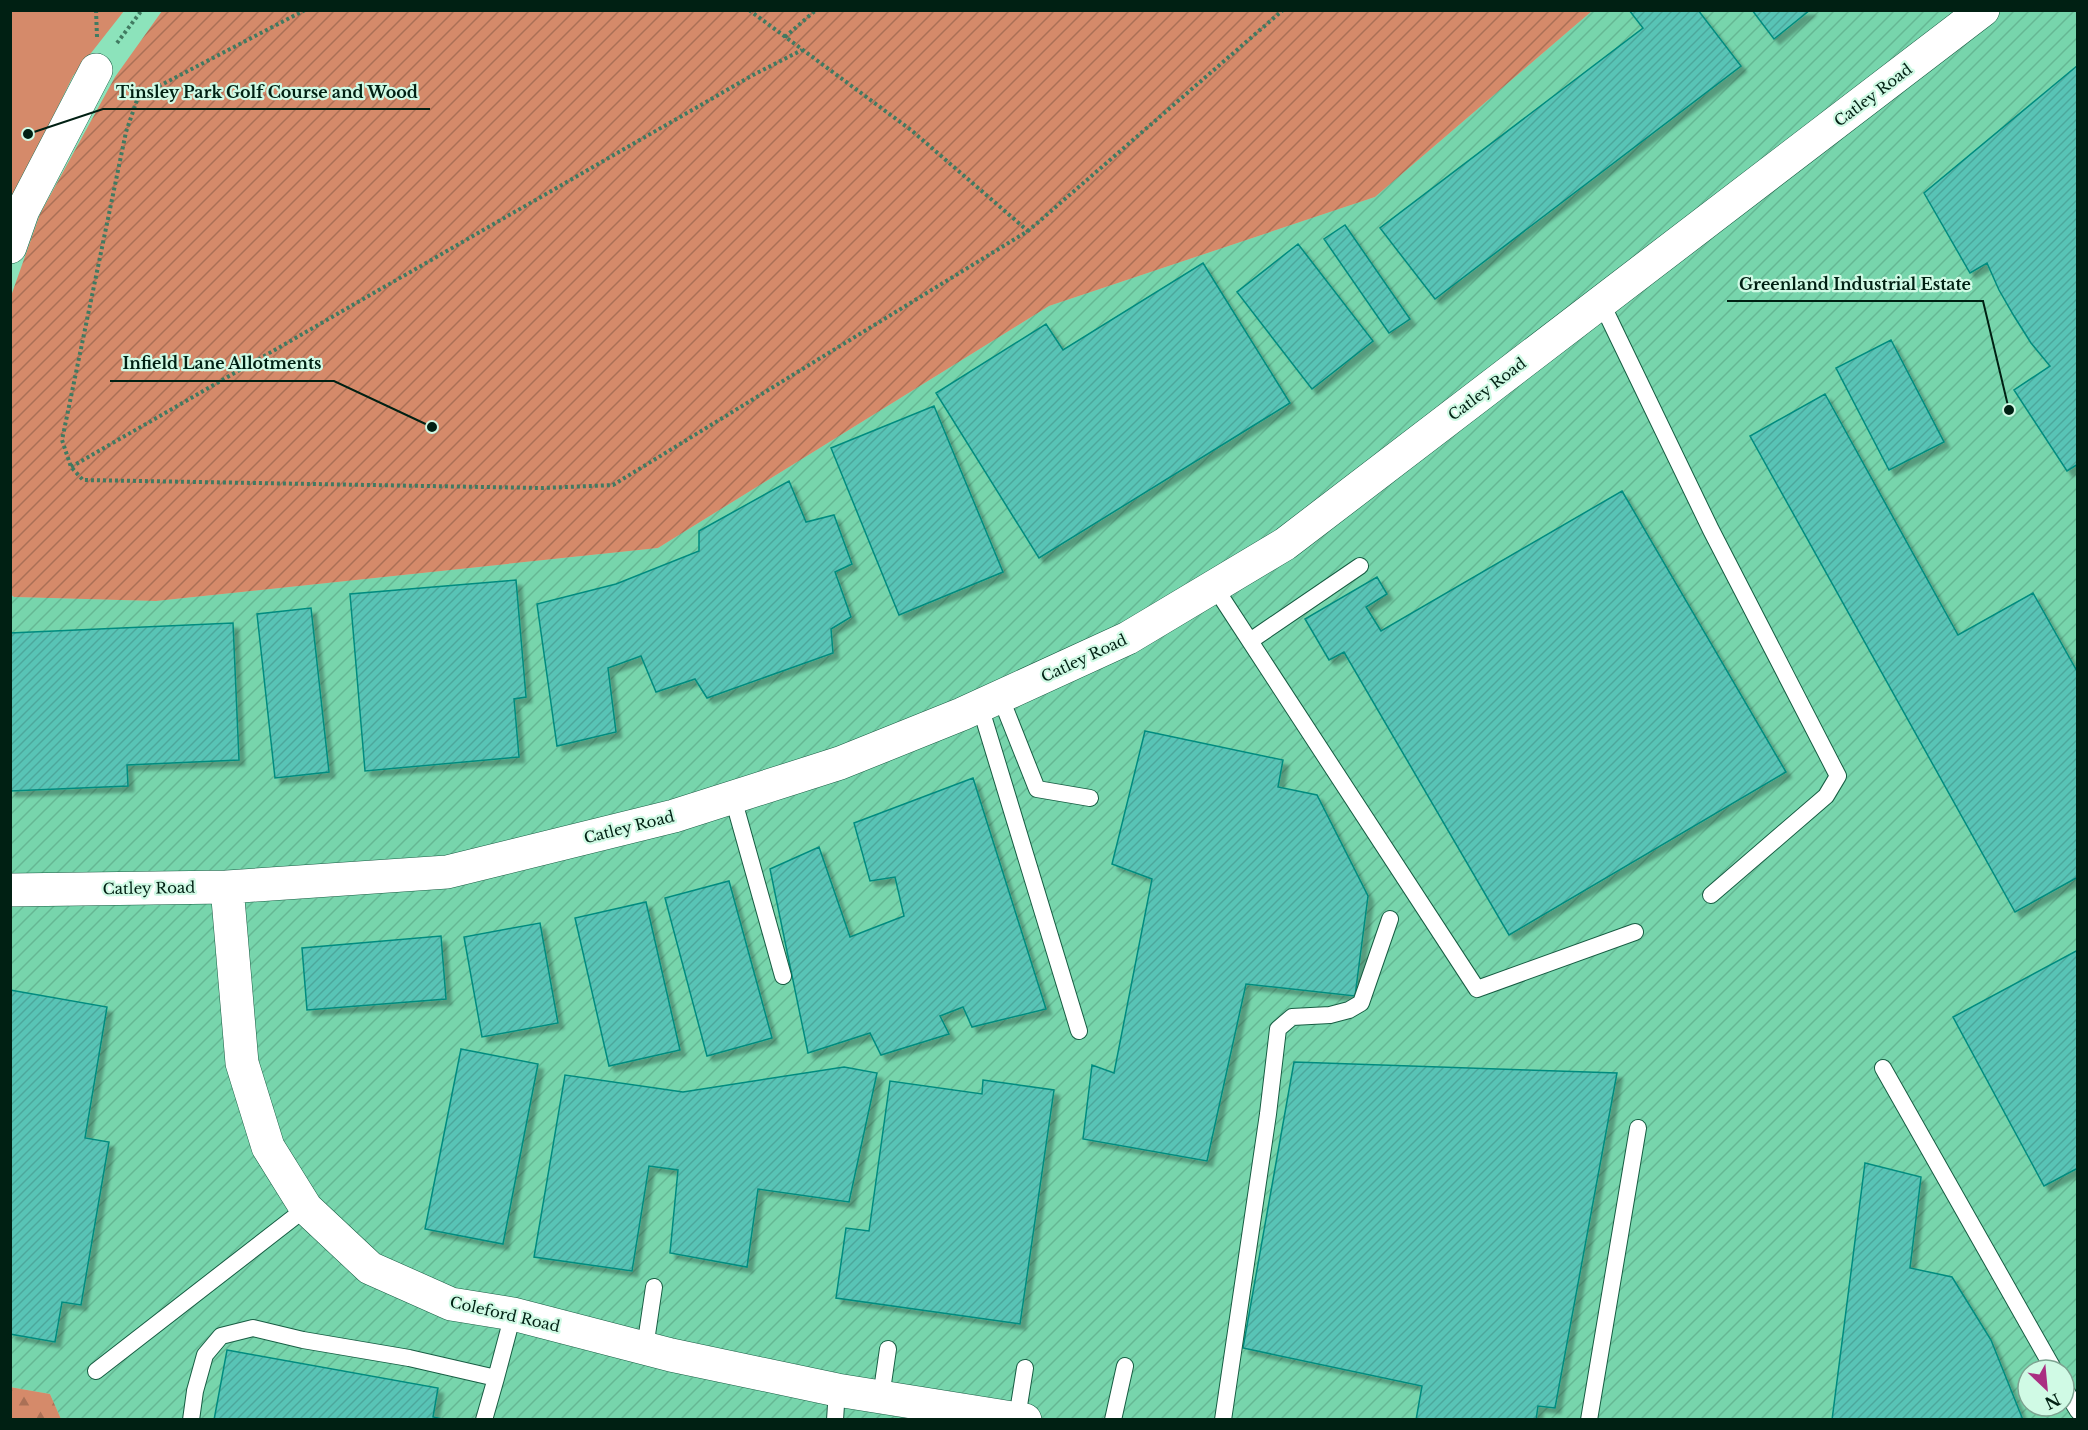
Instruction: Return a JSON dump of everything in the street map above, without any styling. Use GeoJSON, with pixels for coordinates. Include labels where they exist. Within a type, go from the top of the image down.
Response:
{"type":"FeatureCollection","features":[{"type":"Feature","properties":{"kind":"street","name":"Catley Road"},"geometry":{"type":"LineString","coordinates":[[10,890],[227,887],[447,872],[674,816],[733,798],[840,763],[990,701],[1128,638],[1285,544],[1983,10]]}},
{"type":"Feature","properties":{"kind":"street"},"geometry":{"type":"LineString","coordinates":[[10,247],[23,210],[96,70]]}},
{"type":"Feature","properties":{"kind":"street","name":"Coleford Road"},"geometry":{"type":"LineString","coordinates":[[227,887],[242,1063],[268,1147],[306,1208],[370,1268],[451,1304],[513,1314],[645,1348],[836,1405],[881,1396],[1021,1419]]}},
{"type":"Feature","properties":{"kind":"lane"},"geometry":{"type":"LineString","coordinates":[[1601,302],[1711,530],[1838,776],[1826,796],[1711,895]]}},
{"type":"Feature","properties":{"kind":"lane"},"geometry":{"type":"LineString","coordinates":[[1250,641],[1360,566]]}},
{"type":"Feature","properties":{"kind":"lane"},"geometry":{"type":"LineString","coordinates":[[1214,586],[1477,989],[1635,932]]}},
{"type":"Feature","properties":{"kind":"lane"},"geometry":{"type":"LineString","coordinates":[[990,701],[1037,789],[1090,798]]}},
{"type":"Feature","properties":{"kind":"lane"},"geometry":{"type":"LineString","coordinates":[[990,701],[1079,1031]]}},
{"type":"Feature","properties":{"kind":"lane"},"geometry":{"type":"LineString","coordinates":[[733,798],[783,976]]}},
{"type":"Feature","properties":{"kind":"lane"},"geometry":{"type":"LineString","coordinates":[[1223,1419],[1268,1114],[1278,1029],[1292,1017],[1330,1015],[1349,1010],[1361,1003],[1390,919]]}},
{"type":"Feature","properties":{"kind":"lane"},"geometry":{"type":"LineString","coordinates":[[1883,1068],[2047,1358]]}},
{"type":"Feature","properties":{"kind":"lane"},"geometry":{"type":"LineString","coordinates":[[1589,1419],[1638,1128]]}},
{"type":"Feature","properties":{"kind":"lane"},"geometry":{"type":"LineString","coordinates":[[96,1371],[306,1208]]}},
{"type":"Feature","properties":{"kind":"lane"},"geometry":{"type":"LineString","coordinates":[[645,1348],[654,1287]]}},
{"type":"Feature","properties":{"kind":"lane"},"geometry":{"type":"LineString","coordinates":[[484,1419],[513,1314]]}},
{"type":"Feature","properties":{"kind":"lane"},"geometry":{"type":"LineString","coordinates":[[191,1419],[195,1391],[205,1355],[222,1336],[253,1328],[303,1340],[409,1358],[496,1378]]}},
{"type":"Feature","properties":{"kind":"lane"},"geometry":{"type":"LineString","coordinates":[[881,1396],[888,1349]]}},
{"type":"Feature","properties":{"kind":"lane"},"geometry":{"type":"LineString","coordinates":[[1113,1419],[1125,1366]]}},
{"type":"Feature","properties":{"kind":"lane"},"geometry":{"type":"LineString","coordinates":[[1021,1419],[1026,1368]]}},
{"type":"Feature","properties":{"kind":"path"},"geometry":{"type":"LineString","coordinates":[[96,70],[142,10]]}},
{"type":"Feature","properties":{"kind":"path"},"geometry":{"type":"LineString","coordinates":[[305,10],[138,98],[126,132],[62,440],[71,467],[83,480],[542,488],[613,485],[1028,231],[1283,10]]}},
{"type":"Feature","properties":{"kind":"path"},"geometry":{"type":"LineString","coordinates":[[749,10],[911,130],[1028,231]]}},
{"type":"Feature","properties":{"kind":"path"},"geometry":{"type":"LineString","coordinates":[[785,37],[816,10]]}},
{"type":"Feature","properties":{"kind":"path"},"geometry":{"type":"LineString","coordinates":[[71,467],[753,75],[802,50]]}},
{"type":"Feature","properties":{"kind":"shaded area"},"geometry":{"type":"Polygon","coordinates":[[[1592,11],[2077,11],[2077,1419],[61,1419],[50,1394],[11,1387],[10,595],[14,597],[156,601],[658,548],[1049,306],[1375,197],[1592,11]]]}},
{"type":"Feature","properties":{"kind":"green space"},"geometry":{"type":"Polygon","coordinates":[[[11,11],[124,11],[73,76],[16,192],[11,209],[11,11]]]}},
{"type":"Feature","properties":{"kind":"green space"},"geometry":{"type":"Polygon","coordinates":[[[162,11],[1592,11],[1375,197],[1049,306],[658,548],[156,601],[14,597],[10,594],[11,296],[40,214],[115,77],[162,11]]]}},
{"type":"Feature","properties":{"kind":"green space"},"geometry":{"type":"Polygon","coordinates":[[[10,1387],[50,1394],[61,1419],[11,1419],[10,1387]]]}},
{"type":"Feature","properties":{"kind":"building"},"geometry":{"type":"Polygon","coordinates":[[[1629,10],[1698,10],[1741,66],[1435,299],[1380,228],[1643,28],[1629,10]]]}},
{"type":"Feature","properties":{"kind":"building"},"geometry":{"type":"Polygon","coordinates":[[[1752,10],[1810,10],[1774,39],[1752,10]]]}},
{"type":"Feature","properties":{"kind":"building"},"geometry":{"type":"Polygon","coordinates":[[[2078,65],[2078,464],[2067,471],[2014,390],[2050,366],[2031,343],[2014,316],[1987,263],[1970,273],[1924,193],[2078,65]]]}},
{"type":"Feature","properties":{"kind":"building"},"geometry":{"type":"Polygon","coordinates":[[[1345,225],[1410,319],[1389,333],[1324,239],[1345,225]]]}},
{"type":"Feature","properties":{"kind":"building"},"geometry":{"type":"Polygon","coordinates":[[[1298,244],[1373,341],[1312,389],[1237,292],[1298,244]]]}},
{"type":"Feature","properties":{"kind":"building"},"geometry":{"type":"Polygon","coordinates":[[[1203,263],[1290,403],[1039,558],[936,393],[1046,324],[1063,350],[1203,263]]]}},
{"type":"Feature","properties":{"kind":"building"},"geometry":{"type":"Polygon","coordinates":[[[1891,340],[1944,442],[1889,470],[1836,368],[1891,340]]]}},
{"type":"Feature","properties":{"kind":"building"},"geometry":{"type":"Polygon","coordinates":[[[1825,394],[1958,635],[2033,593],[2078,673],[2078,877],[2015,912],[1750,436],[1825,394]]]}},
{"type":"Feature","properties":{"kind":"building"},"geometry":{"type":"Polygon","coordinates":[[[934,406],[1003,572],[899,615],[831,448],[934,406]]]}},
{"type":"Feature","properties":{"kind":"building"},"geometry":{"type":"Polygon","coordinates":[[[789,481],[806,522],[834,515],[852,564],[835,572],[851,617],[831,629],[833,653],[707,698],[695,679],[656,692],[641,656],[608,668],[616,732],[557,746],[537,604],[616,584],[699,551],[699,531],[789,481]]]}},
{"type":"Feature","properties":{"kind":"building"},"geometry":{"type":"Polygon","coordinates":[[[1622,491],[1786,772],[1509,935],[1344,652],[1329,660],[1305,619],[1377,577],[1387,594],[1366,607],[1381,631],[1622,491]]]}},
{"type":"Feature","properties":{"kind":"building"},"geometry":{"type":"Polygon","coordinates":[[[516,580],[526,697],[514,699],[519,757],[365,771],[350,594],[516,580]]]}},
{"type":"Feature","properties":{"kind":"building"},"geometry":{"type":"Polygon","coordinates":[[[311,608],[329,772],[275,778],[257,614],[311,608]]]}},
{"type":"Feature","properties":{"kind":"building"},"geometry":{"type":"Polygon","coordinates":[[[233,623],[239,760],[127,765],[128,786],[10,791],[10,633],[233,623]]]}},
{"type":"Feature","properties":{"kind":"building"},"geometry":{"type":"Polygon","coordinates":[[[1145,731],[1283,760],[1278,787],[1317,795],[1368,896],[1355,996],[1246,984],[1207,1161],[1083,1139],[1092,1065],[1114,1073],[1152,879],[1112,864],[1145,731]]]}},
{"type":"Feature","properties":{"kind":"building"},"geometry":{"type":"Polygon","coordinates":[[[973,778],[1046,1009],[972,1027],[963,1007],[940,1016],[949,1034],[881,1055],[870,1033],[808,1053],[770,869],[819,847],[850,937],[904,916],[895,877],[870,881],[854,823],[973,778]]]}},
{"type":"Feature","properties":{"kind":"building"},"geometry":{"type":"Polygon","coordinates":[[[729,881],[772,1038],[707,1056],[665,898],[729,881]]]}},
{"type":"Feature","properties":{"kind":"building"},"geometry":{"type":"Polygon","coordinates":[[[646,902],[680,1050],[609,1066],[575,918],[646,902]]]}},
{"type":"Feature","properties":{"kind":"building"},"geometry":{"type":"Polygon","coordinates":[[[540,923],[558,1023],[482,1037],[464,937],[540,923]]]}},
{"type":"Feature","properties":{"kind":"building"},"geometry":{"type":"Polygon","coordinates":[[[441,936],[446,999],[307,1010],[302,948],[441,936]]]}},
{"type":"Feature","properties":{"kind":"building"},"geometry":{"type":"Polygon","coordinates":[[[2078,950],[2078,1168],[2044,1186],[1953,1017],[2078,950]]]}},
{"type":"Feature","properties":{"kind":"building"},"geometry":{"type":"Polygon","coordinates":[[[10,990],[107,1007],[85,1138],[109,1142],[81,1305],[62,1302],[55,1342],[10,1334],[10,990]]]}},
{"type":"Feature","properties":{"kind":"building"},"geometry":{"type":"Polygon","coordinates":[[[461,1049],[538,1064],[503,1244],[425,1229],[461,1049]]]}},
{"type":"Feature","properties":{"kind":"building"},"geometry":{"type":"Polygon","coordinates":[[[1294,1062],[1617,1073],[1555,1408],[1538,1406],[1536,1420],[1416,1420],[1422,1386],[1243,1348],[1294,1062]]]}},
{"type":"Feature","properties":{"kind":"building"},"geometry":{"type":"Polygon","coordinates":[[[844,1067],[877,1073],[849,1202],[758,1189],[747,1267],[670,1253],[678,1170],[649,1166],[632,1271],[534,1257],[565,1075],[683,1092],[844,1067]]]}},
{"type":"Feature","properties":{"kind":"building"},"geometry":{"type":"Polygon","coordinates":[[[983,1080],[1054,1090],[1020,1324],[836,1298],[846,1228],[869,1231],[890,1081],[982,1094],[983,1080]]]}},
{"type":"Feature","properties":{"kind":"building"},"geometry":{"type":"Polygon","coordinates":[[[1865,1163],[1921,1177],[1910,1268],[1952,1277],[1991,1340],[2016,1402],[2016,1418],[2023,1420],[1832,1420],[1865,1163]]]}},
{"type":"Feature","properties":{"kind":"building"},"geometry":{"type":"Polygon","coordinates":[[[227,1350],[438,1388],[433,1417],[447,1420],[214,1420],[227,1350]]]}},
{"type":"Feature","properties":{"kind":"place","name":"Tinsley Park Golf Course and Wood"},"geometry":{"type":"Point","coordinates":[28,134]}},
{"type":"Feature","properties":{"kind":"place","name":"Greenland Industrial Estate"},"geometry":{"type":"Point","coordinates":[2009,410]}},
{"type":"Feature","properties":{"kind":"place","name":"Infield Lane Allotments"},"geometry":{"type":"Point","coordinates":[432,427]}}]}
